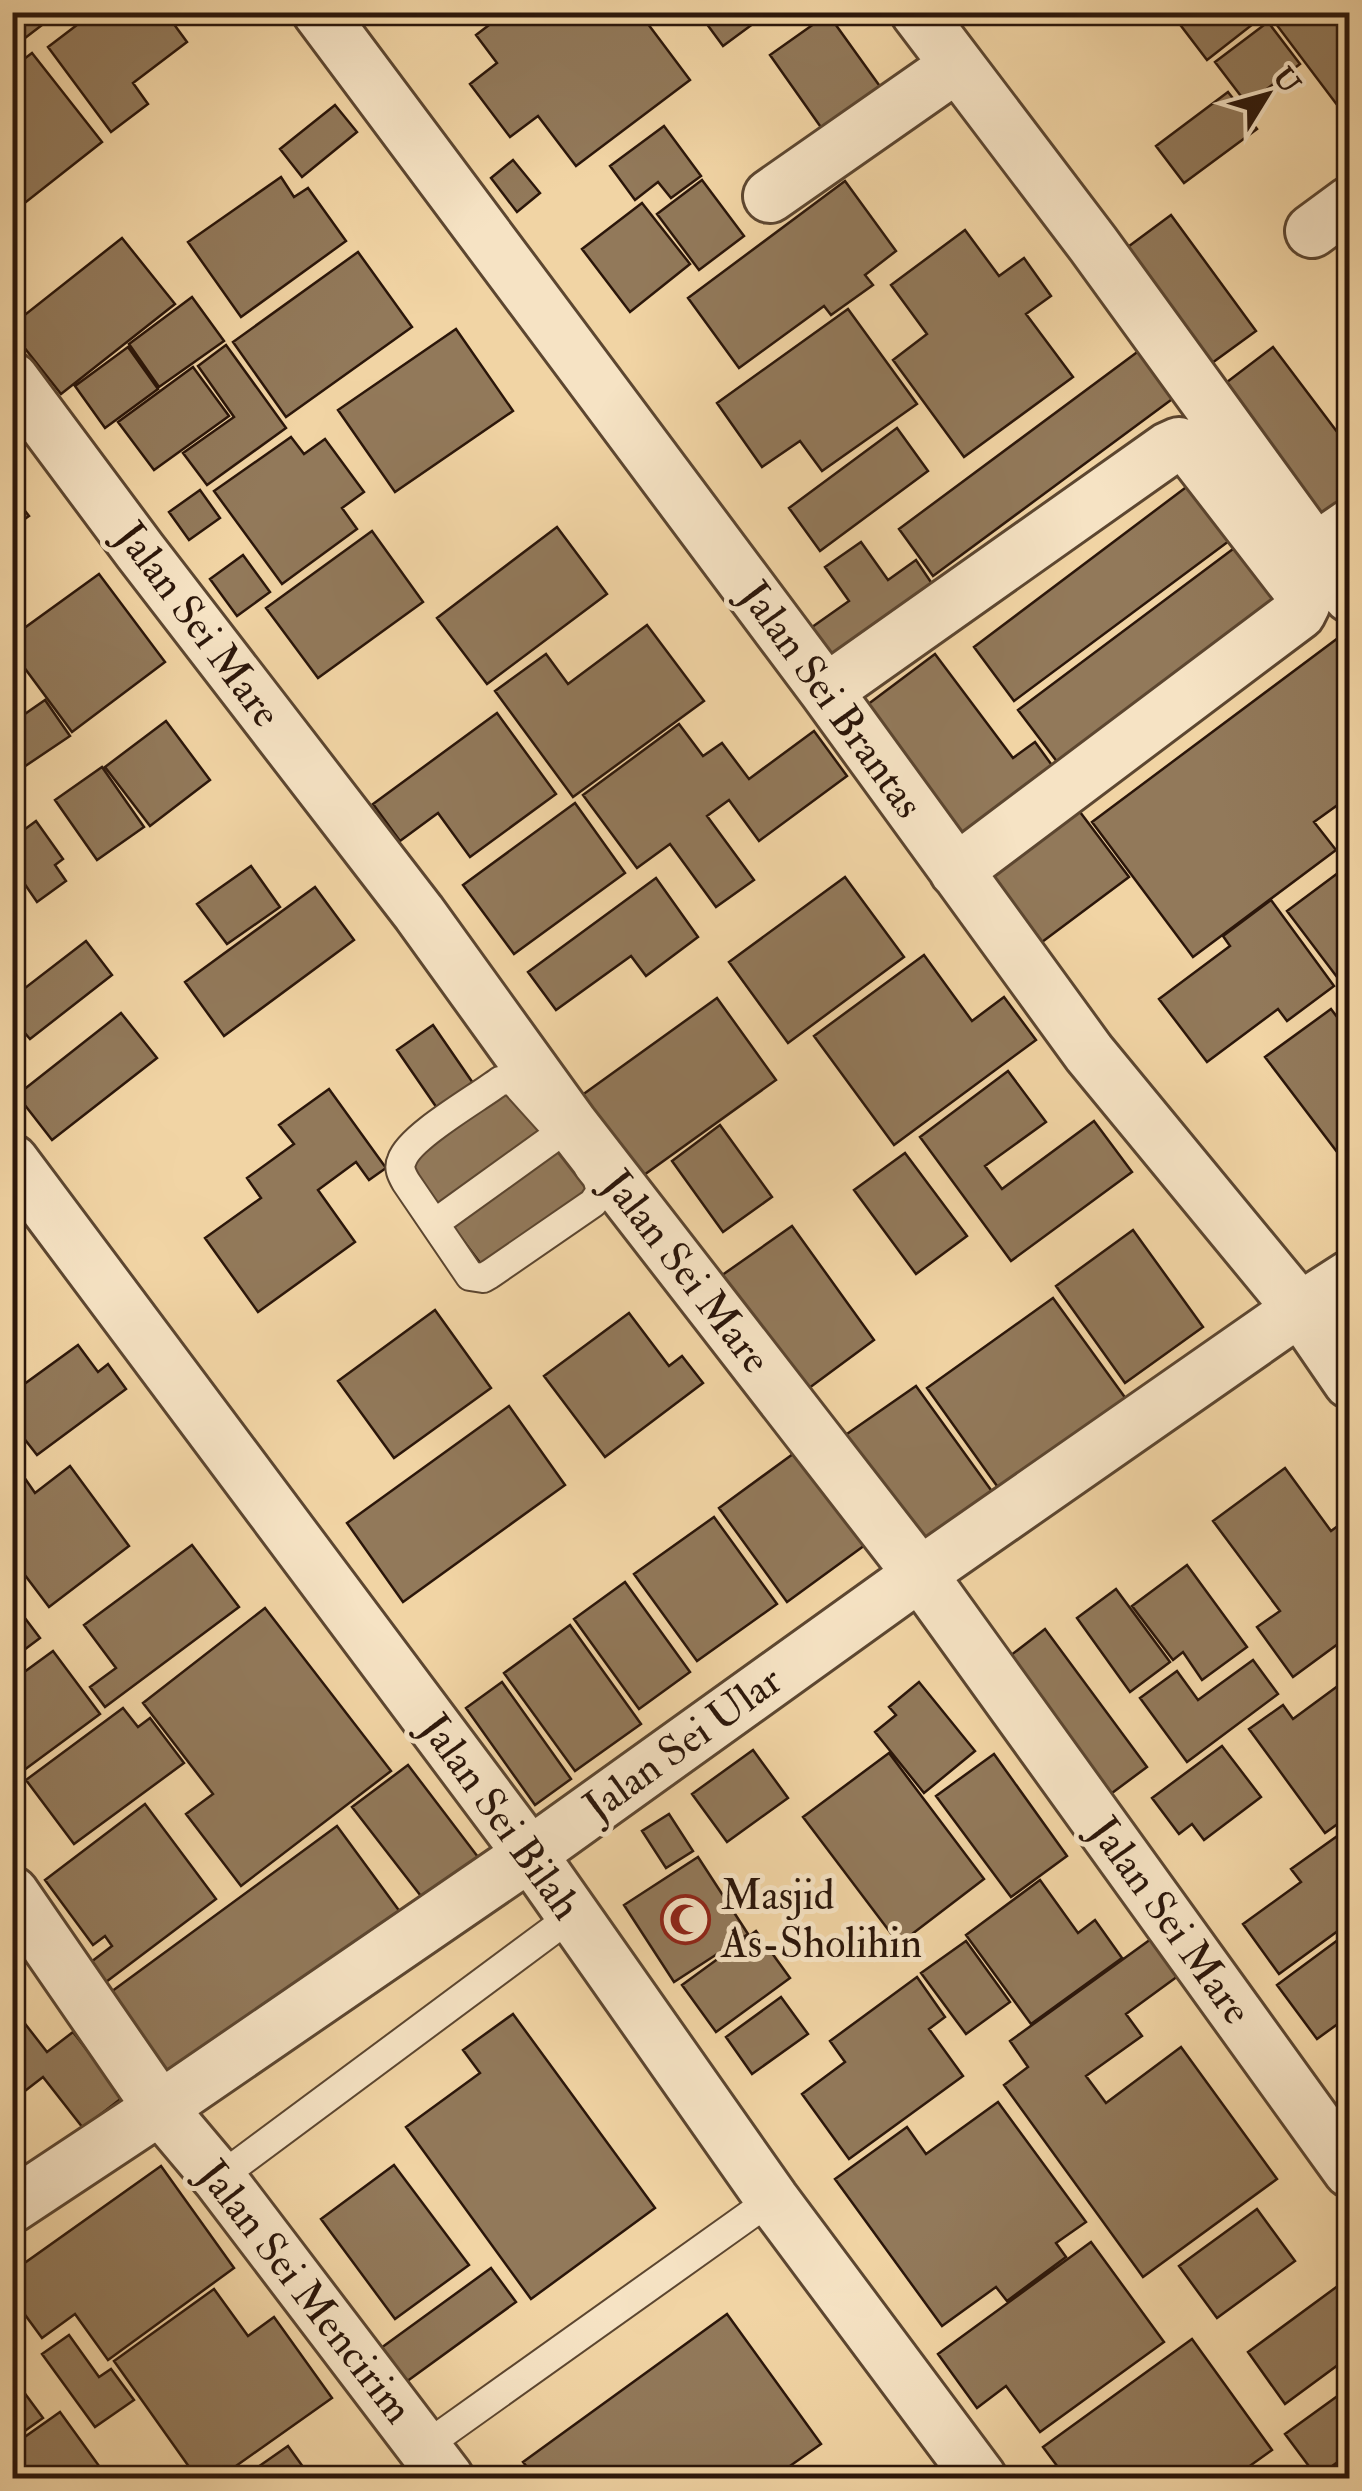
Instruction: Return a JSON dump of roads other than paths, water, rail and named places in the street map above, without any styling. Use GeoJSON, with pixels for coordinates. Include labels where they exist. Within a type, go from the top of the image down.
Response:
{"type":"FeatureCollection","features":[{"type":"Feature","properties":{"kind":"street","name":"Jalan Sei Brantas"},"geometry":{"type":"LineString","coordinates":[[319,12],[826,691],[1089,1053],[1300,1309],[1350,1382]]}},
{"type":"Feature","properties":{"kind":"street"},"geometry":{"type":"LineString","coordinates":[[917,12],[1093,244],[1332,538],[1350,596]]}},
{"type":"Feature","properties":{"kind":"street"},"geometry":{"type":"LineString","coordinates":[[770,196],[956,66]]}},
{"type":"Feature","properties":{"kind":"street","name":"Jalan Sei Mare"},"geometry":{"type":"LineString","coordinates":[[12,379],[418,913],[565,1128],[920,1574],[1350,2172]]}},
{"type":"Feature","properties":{"kind":"street"},"geometry":{"type":"LineString","coordinates":[[826,691],[1168,448],[1179,444],[1191,449],[1303,594],[1299,613],[956,871]]}},
{"type":"Feature","properties":{"kind":"street","name":"Jalan Sei Bilah"},"geometry":{"type":"LineString","coordinates":[[12,1161],[530,1854],[772,2200],[980,2478]]}},
{"type":"Feature","properties":{"kind":"street","name":"Jalan Sei Ular"},"geometry":{"type":"LineString","coordinates":[[12,2206],[530,1854],[920,1574],[1350,1277]]}},
{"type":"Feature","properties":{"kind":"street","name":"Jalan Sei Mencirim"},"geometry":{"type":"LineString","coordinates":[[12,1892],[160,2108],[436,2463]]}},
{"type":"Feature","properties":{"kind":"lane"},"geometry":{"type":"LineString","coordinates":[[500,1081],[515,1083],[565,1128],[598,1178],[601,1190],[594,1203],[483,1278],[470,1276],[400,1170],[408,1149],[500,1081]]}},
{"type":"Feature","properties":{"kind":"lane"},"geometry":{"type":"LineString","coordinates":[[435,1223],[565,1128]]}},
{"type":"Feature","properties":{"kind":"lane"},"geometry":{"type":"LineString","coordinates":[[218,2178],[573,1915]]}},
{"type":"Feature","properties":{"kind":"lane"},"geometry":{"type":"LineString","coordinates":[[436,2463],[772,2200]]}},
{"type":"Feature","properties":{"kind":"place","name":"Masjid As-Sholihin"},"geometry":{"type":"Point","coordinates":[686,1920]}}]}
